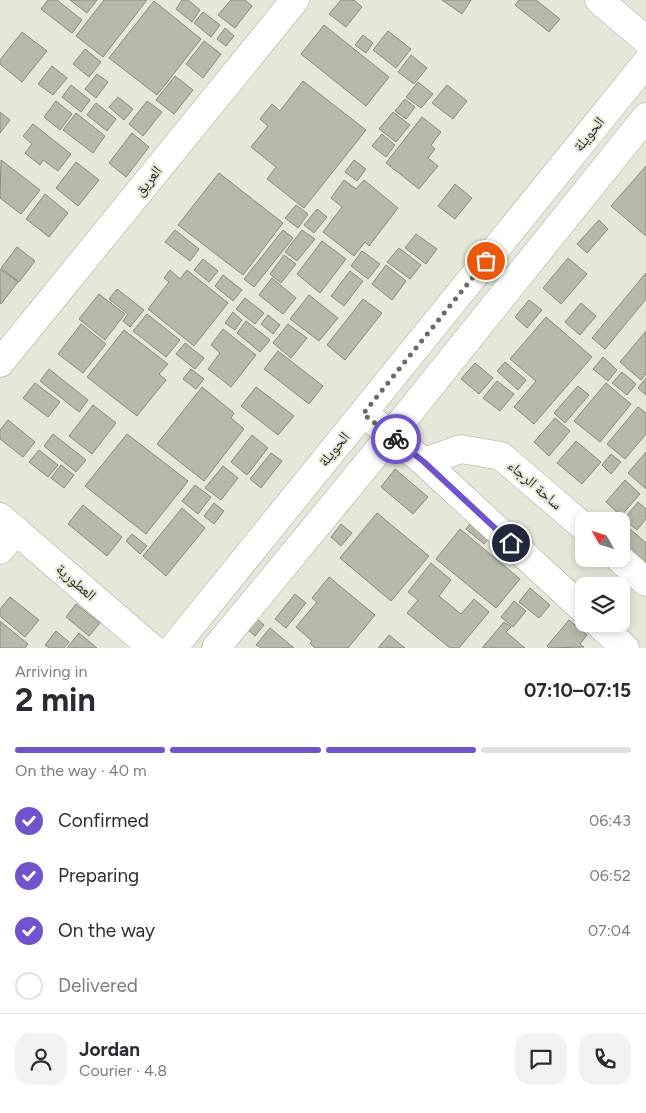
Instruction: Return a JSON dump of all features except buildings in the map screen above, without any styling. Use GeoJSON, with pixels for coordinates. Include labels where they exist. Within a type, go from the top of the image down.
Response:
{"type":"FeatureCollection","features":[{"type":"Feature","properties":{"kind":"street","name":"العريق"},"geometry":{"type":"LineString","coordinates":[[0,363],[295,0]]}},
{"type":"Feature","properties":{"kind":"street"},"geometry":{"type":"LineString","coordinates":[[599,0],[646,40]]}},
{"type":"Feature","properties":{"kind":"street","name":"الحويلة"},"geometry":{"type":"LineString","coordinates":[[173,648],[646,63]]}},
{"type":"Feature","properties":{"kind":"street"},"geometry":{"type":"LineString","coordinates":[[216,648],[391,435],[646,117]]}},
{"type":"Feature","properties":{"kind":"street"},"geometry":{"type":"LineString","coordinates":[[363,414],[424,462],[575,602]]}},
{"type":"Feature","properties":{"kind":"street","name":"ساحة الرجاء"},"geometry":{"type":"LineString","coordinates":[[424,462],[461,449],[501,456],[575,519]]}},
{"type":"Feature","properties":{"kind":"street","name":"العطورية"},"geometry":{"type":"LineString","coordinates":[[5,532],[152,648]]}},
{"type":"Feature","properties":{"kind":"street"},"geometry":{"type":"LineString","coordinates":[[630,568],[646,582]]}},
{"type":"Feature","properties":{"kind":"street"},"geometry":{"type":"LineString","coordinates":[[607,632],[625,648]]}},
{"type":"Feature","properties":{"kind":"way so far"},"geometry":{"type":"LineString","coordinates":[[396,439],[363,414],[486,261]]}},
{"type":"Feature","properties":{"kind":"route"},"geometry":{"type":"LineString","coordinates":[[396,439],[424,462],[511,543]]}}]}
